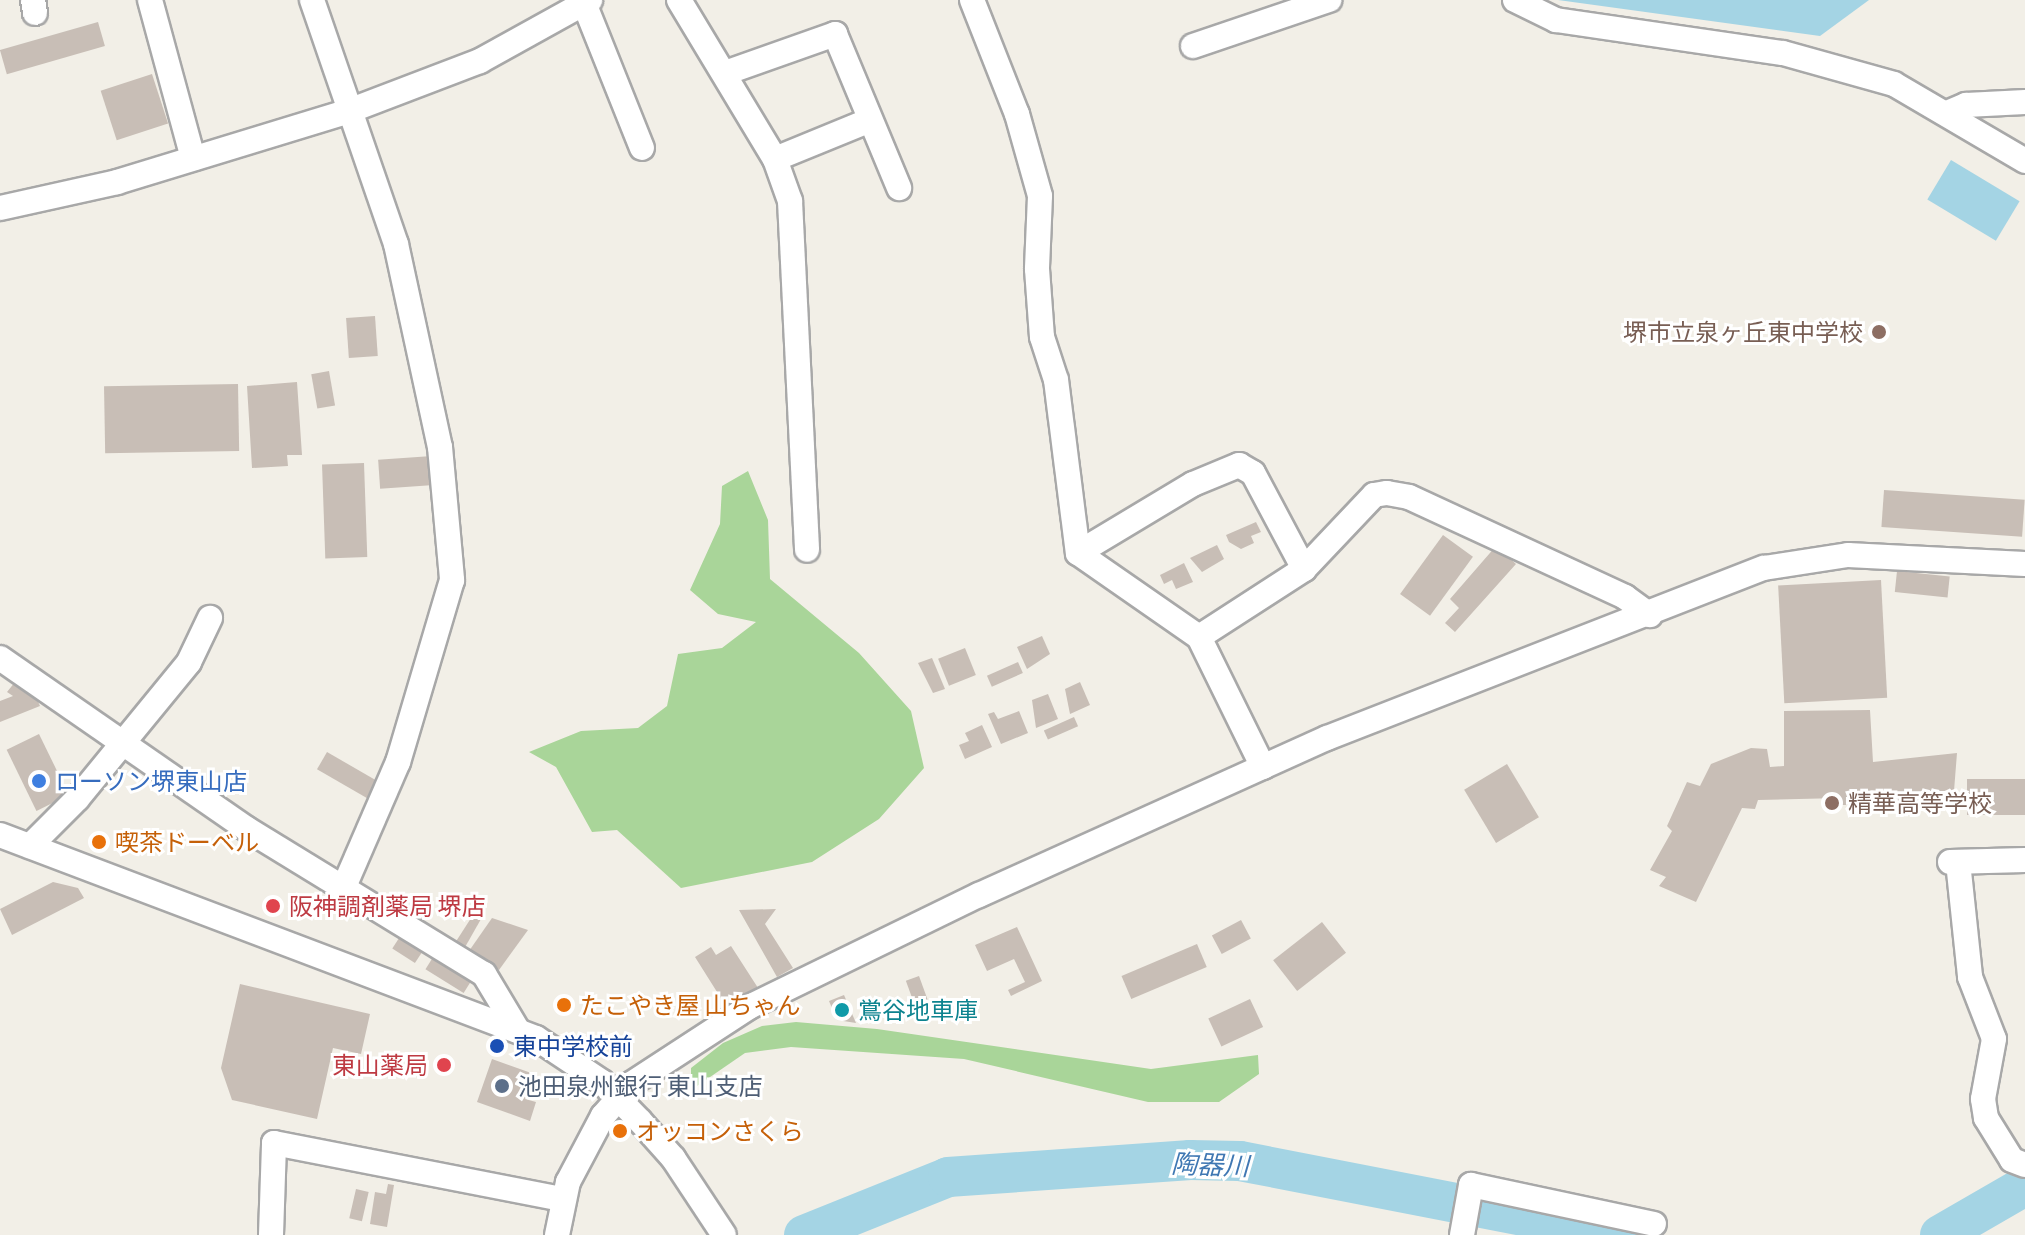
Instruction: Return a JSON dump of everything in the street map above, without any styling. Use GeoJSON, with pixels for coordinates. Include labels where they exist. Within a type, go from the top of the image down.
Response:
{"type":"FeatureCollection","features":[{"type":"Feature","properties":{"kind":"street"},"geometry":{"type":"LineString","coordinates":[[150,0],[193,158]]}},
{"type":"Feature","properties":{"kind":"street"},"geometry":{"type":"LineString","coordinates":[[312,0],[396,244],[427,370],[452,580],[398,762],[344,887]]}},
{"type":"Feature","properties":{"kind":"street"},"geometry":{"type":"LineString","coordinates":[[679,0],[775,159],[790,201],[807,550]]}},
{"type":"Feature","properties":{"kind":"street"},"geometry":{"type":"LineString","coordinates":[[972,0],[1017,114],[1040,196],[1037,269],[1042,337],[1056,380],[1078,553],[1199,637],[1263,767]]}},
{"type":"Feature","properties":{"kind":"street"},"geometry":{"type":"LineString","coordinates":[[1193,46],[1329,0]]}},
{"type":"Feature","properties":{"kind":"street"},"geometry":{"type":"LineString","coordinates":[[1515,0],[1556,20],[1783,53],[1894,84],[2025,161]]}},
{"type":"Feature","properties":{"kind":"street"},"geometry":{"type":"LineString","coordinates":[[0,208],[193,158],[349,111],[480,61],[587,2],[642,148]]}},
{"type":"Feature","properties":{"kind":"street"},"geometry":{"type":"LineString","coordinates":[[725,73],[835,34],[868,121],[899,188]]}},
{"type":"Feature","properties":{"kind":"street"},"geometry":{"type":"LineString","coordinates":[[1947,113],[1966,105],[2025,102]]}},
{"type":"Feature","properties":{"kind":"street"},"geometry":{"type":"LineString","coordinates":[[775,159],[868,121]]}},
{"type":"Feature","properties":{"kind":"street"},"geometry":{"type":"LineString","coordinates":[[1078,553],[1193,484],[1239,465],[1253,473],[1304,569]]}},
{"type":"Feature","properties":{"kind":"street"},"geometry":{"type":"LineString","coordinates":[[1199,637],[1304,569],[1374,495],[1387,493],[1453,517],[1625,597],[1650,615]]}},
{"type":"Feature","properties":{"kind":"street"},"geometry":{"type":"LineString","coordinates":[[557,1235],[562,1199],[617,1097],[749,1007],[979,895],[1263,767],[1764,568],[1848,555],[2025,564]]}},
{"type":"Feature","properties":{"kind":"street"},"geometry":{"type":"LineString","coordinates":[[30,846],[77,799],[189,662],[210,618]]}},
{"type":"Feature","properties":{"kind":"street"},"geometry":{"type":"LineString","coordinates":[[0,658],[121,744],[484,974],[517,1029]]}},
{"type":"Feature","properties":{"kind":"street"},"geometry":{"type":"LineString","coordinates":[[0,835],[517,1029],[576,1063],[617,1097],[673,1158],[724,1235]]}},
{"type":"Feature","properties":{"kind":"street"},"geometry":{"type":"LineString","coordinates":[[2025,860],[1954,862],[1970,977],[1994,1039],[1983,1099],[1986,1118],[2012,1160],[2025,1165]]}},
{"type":"Feature","properties":{"kind":"street"},"geometry":{"type":"LineString","coordinates":[[271,1233],[274,1143],[562,1199]]}},
{"type":"Feature","properties":{"kind":"street"},"geometry":{"type":"LineString","coordinates":[[1464,1215],[1471,1185],[1654,1224]]}},
{"type":"Feature","properties":{"kind":"green space"},"geometry":{"type":"Polygon","coordinates":[[[748,471],[768,520],[770,579],[859,653],[911,711],[924,768],[879,819],[812,862],[681,888],[617,830],[592,832],[556,767],[529,752],[581,731],[638,728],[667,706],[678,654],[722,648],[756,622],[718,614],[690,590],[720,524],[722,486],[748,471]]]}},
{"type":"Feature","properties":{"kind":"green space"},"geometry":{"type":"Polygon","coordinates":[[[796,1022],[877,1029],[1151,1069],[1258,1055],[1259,1074],[1219,1102],[1148,1102],[964,1059],[791,1047],[745,1053],[697,1086],[691,1082],[691,1068],[723,1043],[762,1026],[796,1022]]]}},
{"type":"Feature","properties":{"kind":"water"},"geometry":{"type":"Polygon","coordinates":[[[1558,0],[1869,0],[1820,36],[1558,0]]]}},
{"type":"Feature","properties":{"kind":"water"},"geometry":{"type":"Polygon","coordinates":[[[1951,160],[2020,201],[1996,241],[1927,199],[1951,160]]]}},
{"type":"Feature","properties":{"kind":"building"},"geometry":{"type":"Polygon","coordinates":[[[98,22],[105,46],[7,74],[0,50],[98,22]]]}},
{"type":"Feature","properties":{"kind":"building"},"geometry":{"type":"Polygon","coordinates":[[[152,74],[168,123],[117,140],[101,91],[152,74]]]}},
{"type":"Feature","properties":{"kind":"building"},"geometry":{"type":"Polygon","coordinates":[[[375,316],[378,356],[349,358],[346,318],[375,316]]]}},
{"type":"Feature","properties":{"kind":"building"},"geometry":{"type":"Polygon","coordinates":[[[329,371],[335,405],[317,409],[311,374],[329,371]]]}},
{"type":"Feature","properties":{"kind":"building"},"geometry":{"type":"Polygon","coordinates":[[[297,382],[302,455],[287,455],[288,466],[252,468],[247,386],[297,382]]]}},
{"type":"Feature","properties":{"kind":"building"},"geometry":{"type":"Polygon","coordinates":[[[238,384],[239,451],[105,453],[104,386],[238,384]]]}},
{"type":"Feature","properties":{"kind":"building"},"geometry":{"type":"Polygon","coordinates":[[[432,456],[434,485],[380,489],[378,460],[432,456]]]}},
{"type":"Feature","properties":{"kind":"building"},"geometry":{"type":"Polygon","coordinates":[[[364,463],[367,557],[325,558],[322,464],[364,463]]]}},
{"type":"Feature","properties":{"kind":"building"},"geometry":{"type":"Polygon","coordinates":[[[1884,490],[2025,500],[2022,537],[1881,527],[1884,490]]]}},
{"type":"Feature","properties":{"kind":"building"},"geometry":{"type":"Polygon","coordinates":[[[1256,522],[1261,532],[1251,536],[1254,543],[1241,549],[1229,542],[1226,535],[1256,522]]]}},
{"type":"Feature","properties":{"kind":"building"},"geometry":{"type":"Polygon","coordinates":[[[1443,535],[1473,557],[1430,616],[1400,594],[1443,535]]]}},
{"type":"Feature","properties":{"kind":"building"},"geometry":{"type":"Polygon","coordinates":[[[1217,545],[1224,559],[1202,572],[1190,558],[1217,545]]]}},
{"type":"Feature","properties":{"kind":"building"},"geometry":{"type":"Polygon","coordinates":[[[1496,546],[1516,564],[1455,632],[1445,623],[1459,608],[1450,599],[1496,546]]]}},
{"type":"Feature","properties":{"kind":"building"},"geometry":{"type":"Polygon","coordinates":[[[1184,563],[1193,582],[1176,589],[1172,580],[1164,584],[1160,575],[1184,563]]]}},
{"type":"Feature","properties":{"kind":"building"},"geometry":{"type":"Polygon","coordinates":[[[1897,571],[1950,577],[1948,597],[1895,592],[1897,571]]]}},
{"type":"Feature","properties":{"kind":"building"},"geometry":{"type":"Polygon","coordinates":[[[1881,580],[1887,698],[1784,703],[1778,585],[1881,580]]]}},
{"type":"Feature","properties":{"kind":"building"},"geometry":{"type":"Polygon","coordinates":[[[1042,636],[1050,654],[1027,669],[1017,647],[1042,636]]]}},
{"type":"Feature","properties":{"kind":"building"},"geometry":{"type":"Polygon","coordinates":[[[965,648],[976,675],[949,686],[938,659],[965,648]]]}},
{"type":"Feature","properties":{"kind":"building"},"geometry":{"type":"Polygon","coordinates":[[[932,658],[945,689],[933,693],[918,663],[932,658]]]}},
{"type":"Feature","properties":{"kind":"building"},"geometry":{"type":"Polygon","coordinates":[[[1018,662],[1023,673],[992,687],[987,676],[1018,662]]]}},
{"type":"Feature","properties":{"kind":"building"},"geometry":{"type":"Polygon","coordinates":[[[19,677],[32,688],[40,706],[0,722],[0,701],[13,696],[7,692],[19,677]]]}},
{"type":"Feature","properties":{"kind":"building"},"geometry":{"type":"Polygon","coordinates":[[[1080,682],[1090,705],[1070,714],[1065,689],[1080,682]]]}},
{"type":"Feature","properties":{"kind":"building"},"geometry":{"type":"Polygon","coordinates":[[[1048,694],[1058,719],[1036,728],[1032,700],[1048,694]]]}},
{"type":"Feature","properties":{"kind":"building"},"geometry":{"type":"Polygon","coordinates":[[[1870,710],[1873,762],[1957,753],[1954,791],[1919,792],[1920,805],[1842,805],[1840,798],[1758,800],[1755,809],[1742,808],[1696,902],[1659,886],[1666,877],[1650,870],[1672,831],[1667,826],[1687,782],[1700,786],[1711,764],[1751,748],[1767,749],[1770,767],[1784,766],[1784,711],[1870,710]]]}},
{"type":"Feature","properties":{"kind":"building"},"geometry":{"type":"Polygon","coordinates":[[[1019,711],[1028,733],[1001,744],[988,714],[994,712],[998,719],[1019,711]]]}},
{"type":"Feature","properties":{"kind":"building"},"geometry":{"type":"Polygon","coordinates":[[[1074,717],[1078,726],[1048,740],[1044,730],[1074,717]]]}},
{"type":"Feature","properties":{"kind":"building"},"geometry":{"type":"Polygon","coordinates":[[[982,725],[992,747],[965,759],[959,745],[969,741],[965,733],[982,725]]]}},
{"type":"Feature","properties":{"kind":"building"},"geometry":{"type":"Polygon","coordinates":[[[39,734],[69,795],[36,811],[7,750],[39,734]]]}},
{"type":"Feature","properties":{"kind":"building"},"geometry":{"type":"Polygon","coordinates":[[[327,752],[378,782],[368,799],[317,769],[327,752]]]}},
{"type":"Feature","properties":{"kind":"building"},"geometry":{"type":"Polygon","coordinates":[[[1507,764],[1539,817],[1496,843],[1464,790],[1507,764]]]}},
{"type":"Feature","properties":{"kind":"building"},"geometry":{"type":"Polygon","coordinates":[[[1967,779],[2025,779],[2025,815],[1967,815],[1967,779]]]}},
{"type":"Feature","properties":{"kind":"building"},"geometry":{"type":"Polygon","coordinates":[[[53,882],[78,888],[84,898],[12,935],[0,909],[53,882]]]}},
{"type":"Feature","properties":{"kind":"building"},"geometry":{"type":"Polygon","coordinates":[[[776,909],[765,924],[793,968],[777,977],[739,910],[776,909]]]}},
{"type":"Feature","properties":{"kind":"building"},"geometry":{"type":"Polygon","coordinates":[[[473,915],[481,919],[464,949],[455,943],[473,915]]]}},
{"type":"Feature","properties":{"kind":"building"},"geometry":{"type":"Polygon","coordinates":[[[492,918],[528,930],[499,970],[469,951],[492,918]]]}},
{"type":"Feature","properties":{"kind":"building"},"geometry":{"type":"Polygon","coordinates":[[[1241,920],[1251,939],[1222,954],[1212,935],[1241,920]]]}},
{"type":"Feature","properties":{"kind":"building"},"geometry":{"type":"Polygon","coordinates":[[[1322,922],[1346,953],[1297,991],[1273,960],[1322,922]]]}},
{"type":"Feature","properties":{"kind":"building"},"geometry":{"type":"Polygon","coordinates":[[[1017,927],[1042,981],[1011,996],[1008,990],[1025,982],[1014,959],[987,971],[975,945],[1017,927]]]}},
{"type":"Feature","properties":{"kind":"building"},"geometry":{"type":"Polygon","coordinates":[[[401,935],[424,950],[415,963],[392,948],[401,935]]]}},
{"type":"Feature","properties":{"kind":"building"},"geometry":{"type":"Polygon","coordinates":[[[1197,944],[1207,967],[1131,999],[1122,976],[1197,944]]]}},
{"type":"Feature","properties":{"kind":"building"},"geometry":{"type":"Polygon","coordinates":[[[731,946],[760,991],[729,1011],[695,957],[711,947],[716,955],[731,946]]]}},
{"type":"Feature","properties":{"kind":"building"},"geometry":{"type":"Polygon","coordinates":[[[435,954],[473,978],[464,993],[425,969],[435,954]]]}},
{"type":"Feature","properties":{"kind":"building"},"geometry":{"type":"Polygon","coordinates":[[[919,976],[932,1011],[918,1016],[906,981],[919,976]]]}},
{"type":"Feature","properties":{"kind":"building"},"geometry":{"type":"Polygon","coordinates":[[[240,984],[370,1014],[361,1054],[333,1048],[317,1119],[232,1100],[221,1068],[240,984]]]}},
{"type":"Feature","properties":{"kind":"building","name":"鴬谷地車庫"},"geometry":{"type":"Polygon","coordinates":[[[844,995],[856,1023],[837,1020],[829,1001],[844,995]]]}},
{"type":"Feature","properties":{"kind":"building"},"geometry":{"type":"Polygon","coordinates":[[[1250,999],[1263,1027],[1221,1047],[1208,1018],[1250,999]]]}},
{"type":"Feature","properties":{"kind":"building"},"geometry":{"type":"Polygon","coordinates":[[[492,1059],[534,1074],[525,1099],[536,1102],[530,1121],[477,1102],[492,1059]]]}},
{"type":"Feature","properties":{"kind":"building"},"geometry":{"type":"Polygon","coordinates":[[[388,1184],[394,1185],[387,1227],[370,1224],[375,1192],[386,1194],[388,1184]]]}},
{"type":"Feature","properties":{"kind":"building"},"geometry":{"type":"Polygon","coordinates":[[[356,1189],[369,1192],[362,1221],[349,1218],[356,1189]]]}},
{"type":"Feature","properties":{"kind":"waterway","name":"陶器川"},"geometry":{"type":"LineString","coordinates":[[804,1235],[948,1177],[1190,1160],[1240,1161],[1620,1235]]}},
{"type":"Feature","properties":{"kind":"waterway","name":"陶器川"},"geometry":{"type":"LineString","coordinates":[[1940,1235],[2025,1186]]}},
{"type":"Feature","properties":{"kind":"place","name":"堺市立泉ヶ丘東中学校"},"geometry":{"type":"Point","coordinates":[1879,332]}},
{"type":"Feature","properties":{"kind":"place","name":"ローソン堺東山店"},"geometry":{"type":"Point","coordinates":[39,781]}},
{"type":"Feature","properties":{"kind":"place","name":"精華高等学校"},"geometry":{"type":"Point","coordinates":[1832,803]}},
{"type":"Feature","properties":{"kind":"place","name":"喫茶ドーベル"},"geometry":{"type":"Point","coordinates":[99,842]}},
{"type":"Feature","properties":{"kind":"place","name":"阪神調剤薬局 堺店"},"geometry":{"type":"Point","coordinates":[273,906]}},
{"type":"Feature","properties":{"kind":"place","name":"たこやき屋 山ちゃん"},"geometry":{"type":"Point","coordinates":[564,1005]}},
{"type":"Feature","properties":{"kind":"place","name":"鴬谷地車庫"},"geometry":{"type":"Point","coordinates":[842,1010]}},
{"type":"Feature","properties":{"kind":"place","name":"東中学校前"},"geometry":{"type":"Point","coordinates":[497,1046]}},
{"type":"Feature","properties":{"kind":"place","name":"東山薬局"},"geometry":{"type":"Point","coordinates":[444,1065]}},
{"type":"Feature","properties":{"kind":"place","name":"池田泉州銀行 東山支店"},"geometry":{"type":"Point","coordinates":[502,1086]}},
{"type":"Feature","properties":{"kind":"place","name":"オッコンさくら"},"geometry":{"type":"Point","coordinates":[620,1131]}}]}
